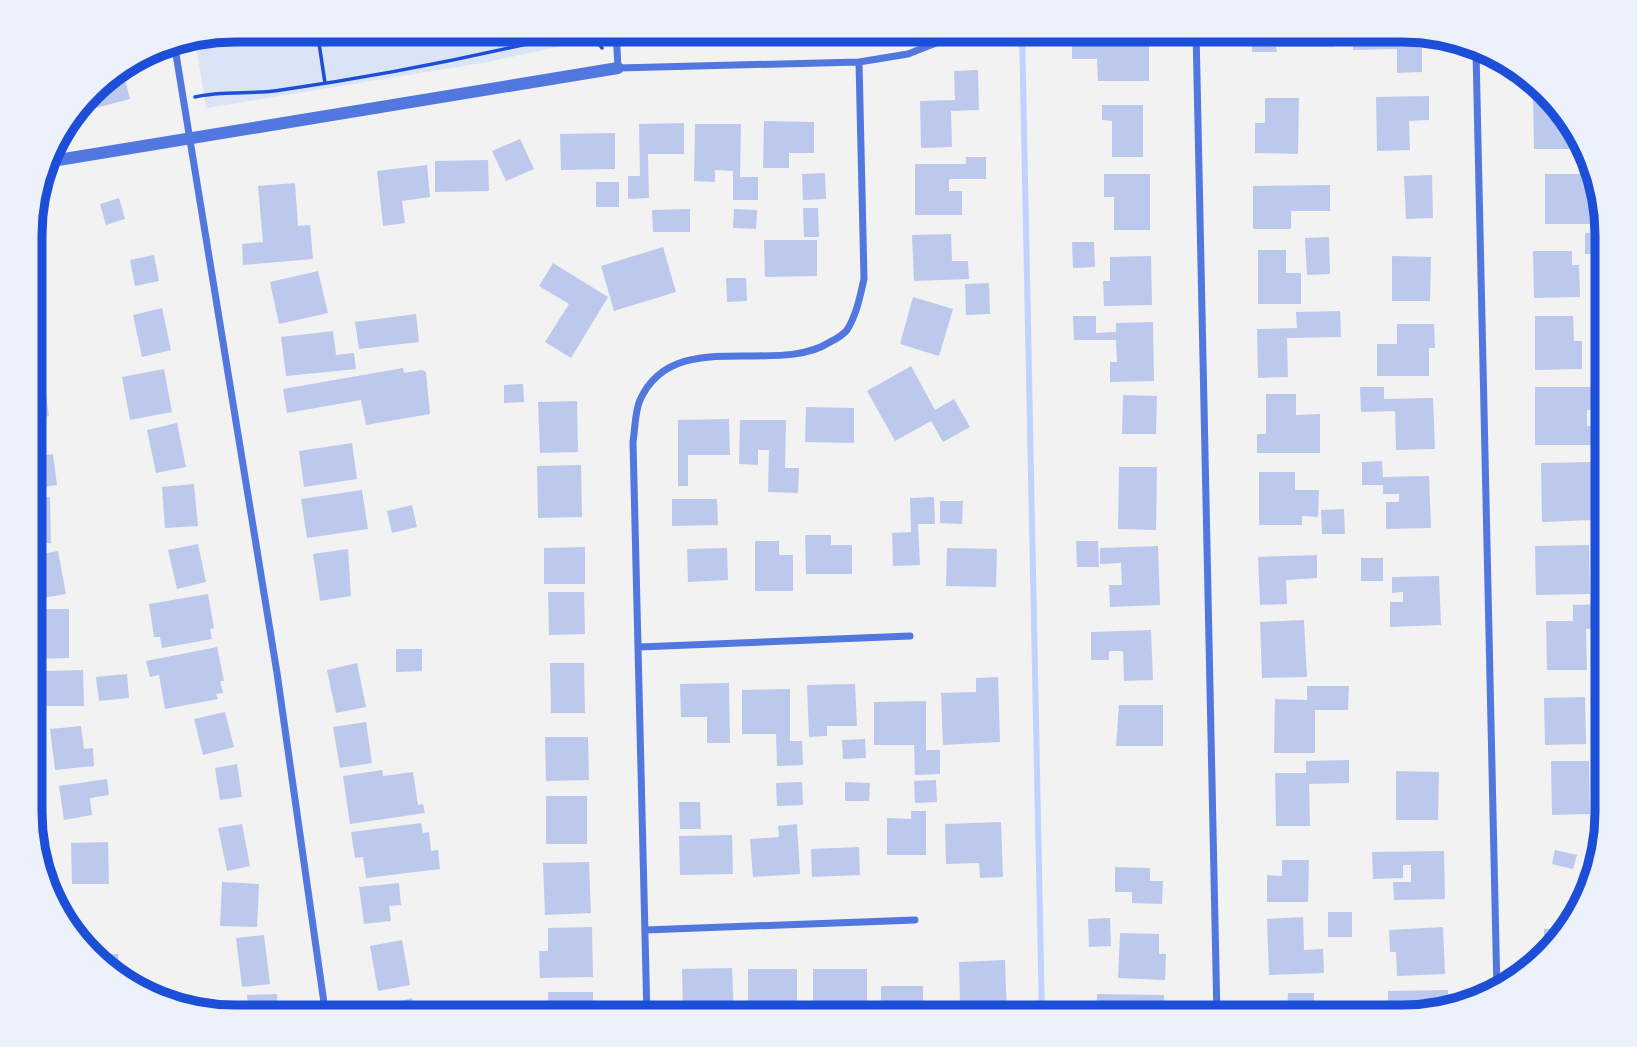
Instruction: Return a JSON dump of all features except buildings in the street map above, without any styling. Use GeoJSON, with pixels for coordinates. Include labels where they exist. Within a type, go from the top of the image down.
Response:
{"type":"FeatureCollection","features":[{"type":"Feature","properties":{"kind":"street"},"geometry":{"type":"LineString","coordinates":[[617,42],[618,68]]}},
{"type":"Feature","properties":{"kind":"street"},"geometry":{"type":"LineString","coordinates":[[57,160],[190,141],[618,68],[859,62],[908,54],[938,42]]}},
{"type":"Feature","properties":{"kind":"street"},"geometry":{"type":"LineString","coordinates":[[1196,42],[1217,1005]]}},
{"type":"Feature","properties":{"kind":"street"},"geometry":{"type":"LineString","coordinates":[[176,52],[277,673],[324,1005]]}},
{"type":"Feature","properties":{"kind":"street"},"geometry":{"type":"LineString","coordinates":[[1476,57],[1497,980]]}},
{"type":"Feature","properties":{"kind":"street"},"geometry":{"type":"LineString","coordinates":[[647,1005],[633,442],[640,400],[659,376],[683,361],[708,355],[801,355],[821,348],[846,332],[856,311],[864,279],[859,62]]}},
{"type":"Feature","properties":{"kind":"street"},"geometry":{"type":"LineString","coordinates":[[639,647],[911,636]]}},
{"type":"Feature","properties":{"kind":"street"},"geometry":{"type":"LineString","coordinates":[[645,930],[915,920]]}},
{"type":"Feature","properties":{"kind":"path"},"geometry":{"type":"LineString","coordinates":[[319,42],[325,84]]}},
{"type":"Feature","properties":{"kind":"path"},"geometry":{"type":"LineString","coordinates":[[184,100],[209,93],[251,95],[325,84],[532,42]]}},
{"type":"Feature","properties":{"kind":"shaded area"},"geometry":{"type":"Polygon","coordinates":[[[222,42],[580,42],[488,62],[206,108],[197,46],[222,42]]]}},
{"type":"Feature","properties":{"kind":"waterway"},"geometry":{"type":"LineString","coordinates":[[1022,42],[1042,1005]]}}]}
